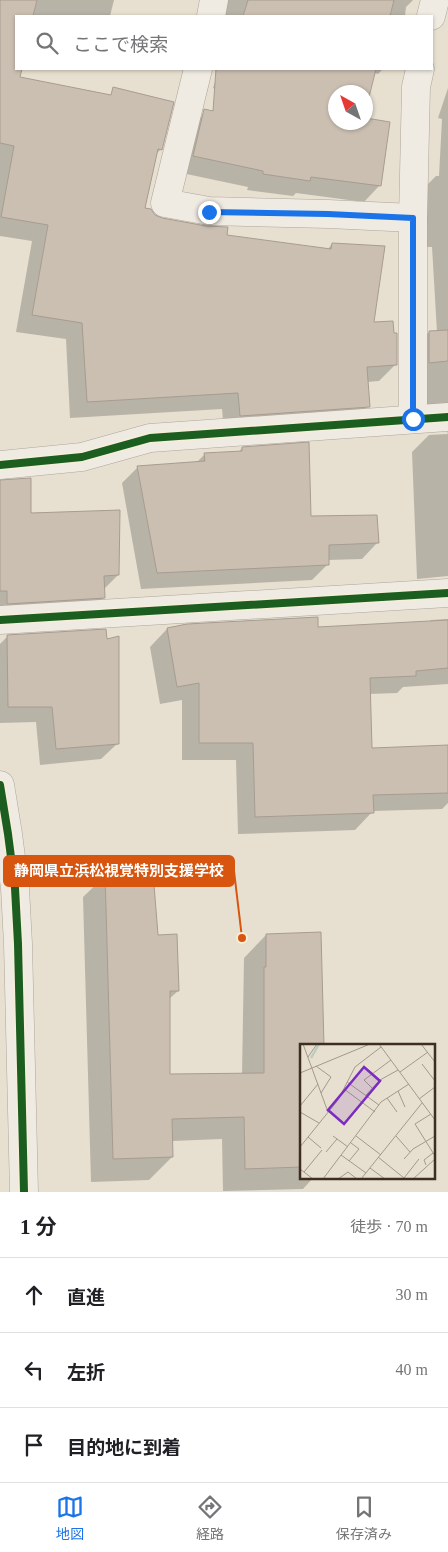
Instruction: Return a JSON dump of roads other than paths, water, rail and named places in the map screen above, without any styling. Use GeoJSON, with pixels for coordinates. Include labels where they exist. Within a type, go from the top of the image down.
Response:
{"type":"FeatureCollection","features":[{"type":"Feature","properties":{"kind":"street"},"geometry":{"type":"LineString","coordinates":[[210,15],[214,0]]}},
{"type":"Feature","properties":{"kind":"street"},"geometry":{"type":"LineString","coordinates":[[431,15],[435,0]]}},
{"type":"Feature","properties":{"kind":"street"},"geometry":{"type":"LineString","coordinates":[[198,70],[165,203],[209,212],[413,218]]}},
{"type":"Feature","properties":{"kind":"street"},"geometry":{"type":"LineString","coordinates":[[413,419],[413,218],[416,87],[420,70]]}},
{"type":"Feature","properties":{"kind":"street"},"geometry":{"type":"LineString","coordinates":[[0,466],[82,457],[150,438],[448,417]]}},
{"type":"Feature","properties":{"kind":"street"},"geometry":{"type":"LineString","coordinates":[[0,620],[448,593]]}},
{"type":"Feature","properties":{"kind":"street"},"geometry":{"type":"LineString","coordinates":[[0,785],[15,888],[24,1192]]}},
{"type":"Feature","properties":{"kind":"place","name":"静岡県立浜松視覚特別支援学校"},"geometry":{"type":"Point","coordinates":[242,938]}}]}
